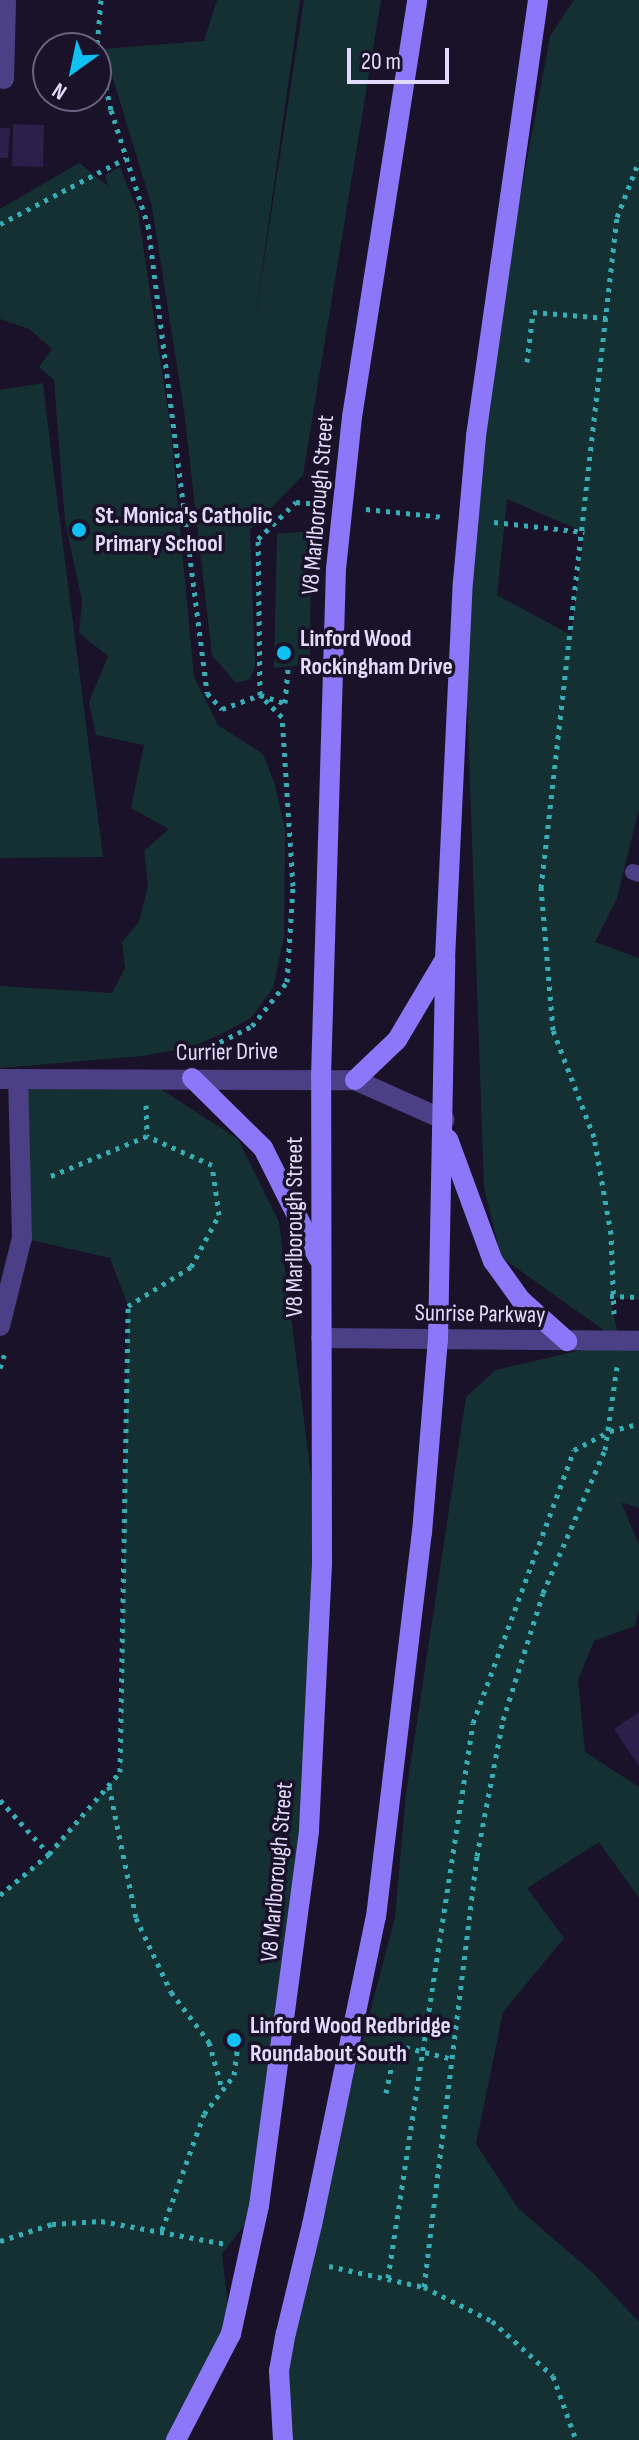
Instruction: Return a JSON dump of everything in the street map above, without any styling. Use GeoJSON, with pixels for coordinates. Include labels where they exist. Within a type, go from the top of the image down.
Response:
{"type":"FeatureCollection","features":[{"type":"Feature","properties":{"kind":"main road","name":"V8 Marlborough Street"},"geometry":{"type":"LineString","coordinates":[[176,2440],[231,2334],[259,2206],[309,1830],[322,1562],[321,1077],[336,569],[352,417],[417,0]]}},
{"type":"Feature","properties":{"kind":"main road"},"geometry":{"type":"LineString","coordinates":[[283,2440],[279,2371],[376,1917],[422,1533],[438,1340],[445,1124],[445,959],[463,582],[476,436],[538,0]]}},
{"type":"Feature","properties":{"kind":"main road"},"geometry":{"type":"LineString","coordinates":[[355,1080],[397,1040],[445,959]]}},
{"type":"Feature","properties":{"kind":"main road"},"geometry":{"type":"LineString","coordinates":[[192,1078],[263,1148],[320,1262]]}},
{"type":"Feature","properties":{"kind":"main road"},"geometry":{"type":"LineString","coordinates":[[445,1124],[493,1261],[521,1300],[567,1341]]}},
{"type":"Feature","properties":{"kind":"street"},"geometry":{"type":"LineString","coordinates":[[4,79],[6,0]]}},
{"type":"Feature","properties":{"kind":"street","name":"Currier Drive"},"geometry":{"type":"LineString","coordinates":[[9,1079],[321,1077],[355,1080],[445,1124]]}},
{"type":"Feature","properties":{"kind":"street"},"geometry":{"type":"LineString","coordinates":[[0,1326],[22,1238],[23,1188],[9,1079]]}},
{"type":"Feature","properties":{"kind":"street","name":"Sunrise Parkway"},"geometry":{"type":"LineString","coordinates":[[321,1338],[629,1341]]}},
{"type":"Feature","properties":{"kind":"path"},"geometry":{"type":"LineString","coordinates":[[101,0],[97,47],[126,158],[148,225],[207,693],[222,709],[260,695],[285,703],[288,669]]}},
{"type":"Feature","properties":{"kind":"path"},"geometry":{"type":"LineString","coordinates":[[0,224],[126,158]]}},
{"type":"Feature","properties":{"kind":"path"},"geometry":{"type":"LineString","coordinates":[[424,2287],[449,2058],[477,1856],[503,1720],[543,1593],[610,1431],[629,1341],[610,1296],[611,1234],[594,1137],[553,1030],[541,888],[617,217],[639,161]]}},
{"type":"Feature","properties":{"kind":"path"},"geometry":{"type":"LineString","coordinates":[[527,362],[533,312],[607,318]]}},
{"type":"Feature","properties":{"kind":"path"},"geometry":{"type":"LineString","coordinates":[[199,1052],[252,1026],[287,982],[293,886],[282,717],[260,695]]}},
{"type":"Feature","properties":{"kind":"path"},"geometry":{"type":"LineString","coordinates":[[145,1079],[147,1136]]}},
{"type":"Feature","properties":{"kind":"path"},"geometry":{"type":"LineString","coordinates":[[0,1895],[49,1854],[120,1772],[128,1306],[191,1267],[219,1215],[212,1165],[147,1136],[23,1188]]}},
{"type":"Feature","properties":{"kind":"path"},"geometry":{"type":"LineString","coordinates":[[610,1296],[639,1297]]}},
{"type":"Feature","properties":{"kind":"path"},"geometry":{"type":"LineString","coordinates":[[388,2278],[473,1723],[574,1450],[610,1431],[639,1424]]}},
{"type":"Feature","properties":{"kind":"path"},"geometry":{"type":"LineString","coordinates":[[108,1785],[136,1918],[171,1992],[209,2042],[221,2085]]}},
{"type":"Feature","properties":{"kind":"path"},"geometry":{"type":"LineString","coordinates":[[0,1800],[49,1854]]}},
{"type":"Feature","properties":{"kind":"path"},"geometry":{"type":"LineString","coordinates":[[162,2230],[204,2114],[221,2085],[234,2075],[240,2029]]}},
{"type":"Feature","properties":{"kind":"path"},"geometry":{"type":"LineString","coordinates":[[386,2093],[396,2045],[449,2058]]}},
{"type":"Feature","properties":{"kind":"path"},"geometry":{"type":"LineString","coordinates":[[0,2241],[64,2223],[101,2221],[237,2246]]}},
{"type":"Feature","properties":{"kind":"path"},"geometry":{"type":"LineString","coordinates":[[313,2262],[424,2287],[492,2321],[553,2376],[576,2440]]}},
{"type":"Feature","properties":{"kind":"green space"},"geometry":{"type":"Polygon","coordinates":[[[217,0],[300,0],[255,319],[304,0],[381,0],[303,475],[250,530],[255,667],[250,679],[236,683],[212,655],[184,411],[152,207],[112,75],[112,48],[204,41],[217,0]]]}},
{"type":"Feature","properties":{"kind":"green space"},"geometry":{"type":"Polygon","coordinates":[[[574,0],[639,0],[639,809],[617,898],[595,942],[639,958],[639,1300],[610,1297],[619,1341],[501,1257],[484,1188],[463,582],[476,436],[550,36],[574,0]],[[507,499],[497,595],[571,635],[584,532],[507,499]]]}},
{"type":"Feature","properties":{"kind":"green space"},"geometry":{"type":"Polygon","coordinates":[[[79,163],[108,186],[105,175],[120,167],[138,212],[171,431],[194,677],[218,725],[263,754],[275,785],[285,829],[284,937],[273,988],[251,1018],[221,1034],[191,1047],[143,1056],[0,1068],[0,986],[112,993],[125,968],[122,942],[139,922],[148,886],[144,851],[169,829],[131,808],[144,745],[96,735],[89,702],[108,656],[79,633],[82,600],[65,522],[54,380],[39,367],[52,349],[29,329],[0,319],[0,209],[79,163]]]}},
{"type":"Feature","properties":{"kind":"green space"},"geometry":{"type":"Polygon","coordinates":[[[43,383],[103,857],[0,858],[0,390],[43,383]]]}},
{"type":"Feature","properties":{"kind":"green space"},"geometry":{"type":"Polygon","coordinates":[[[311,531],[310,664],[274,668],[277,534],[311,531]]]}},
{"type":"Feature","properties":{"kind":"green space"},"geometry":{"type":"Polygon","coordinates":[[[18,1079],[145,1079],[238,1139],[279,1222],[322,1562],[309,1830],[259,2206],[222,2254],[231,2334],[176,2440],[0,2440],[0,1895],[49,1854],[120,1772],[128,1306],[110,1258],[22,1238],[18,1079]]]}},
{"type":"Feature","properties":{"kind":"green space"},"geometry":{"type":"Polygon","coordinates":[[[619,1341],[639,1341],[639,1508],[621,1502],[639,1545],[639,1609],[635,1626],[594,1641],[578,1680],[585,1752],[639,1787],[639,1898],[599,1842],[527,1888],[564,1938],[503,2012],[476,2144],[518,2208],[593,2273],[639,2322],[639,2440],[283,2440],[286,2333],[395,1917],[406,1794],[466,1397],[496,1370],[619,1341]]]}},
{"type":"Feature","properties":{"kind":"building"},"geometry":{"type":"Polygon","coordinates":[[[13,124],[44,125],[43,167],[12,166],[13,124]]]}},
{"type":"Feature","properties":{"kind":"building"},"geometry":{"type":"Polygon","coordinates":[[[0,128],[10,128],[8,158],[0,158],[0,128]]]}},
{"type":"Feature","properties":{"kind":"building"},"geometry":{"type":"Polygon","coordinates":[[[639,1712],[639,1766],[614,1729],[639,1712]]]}},
{"type":"Feature","properties":{"kind":"place","name":"St. Monica's Catholic Primary School"},"geometry":{"type":"Point","coordinates":[79,530]}},
{"type":"Feature","properties":{"kind":"place","name":"Linford Wood Rockingham Drive"},"geometry":{"type":"Point","coordinates":[284,653]}},
{"type":"Feature","properties":{"kind":"place","name":"Linford Wood Redbridge Roundabout South"},"geometry":{"type":"Point","coordinates":[234,2040]}}]}
